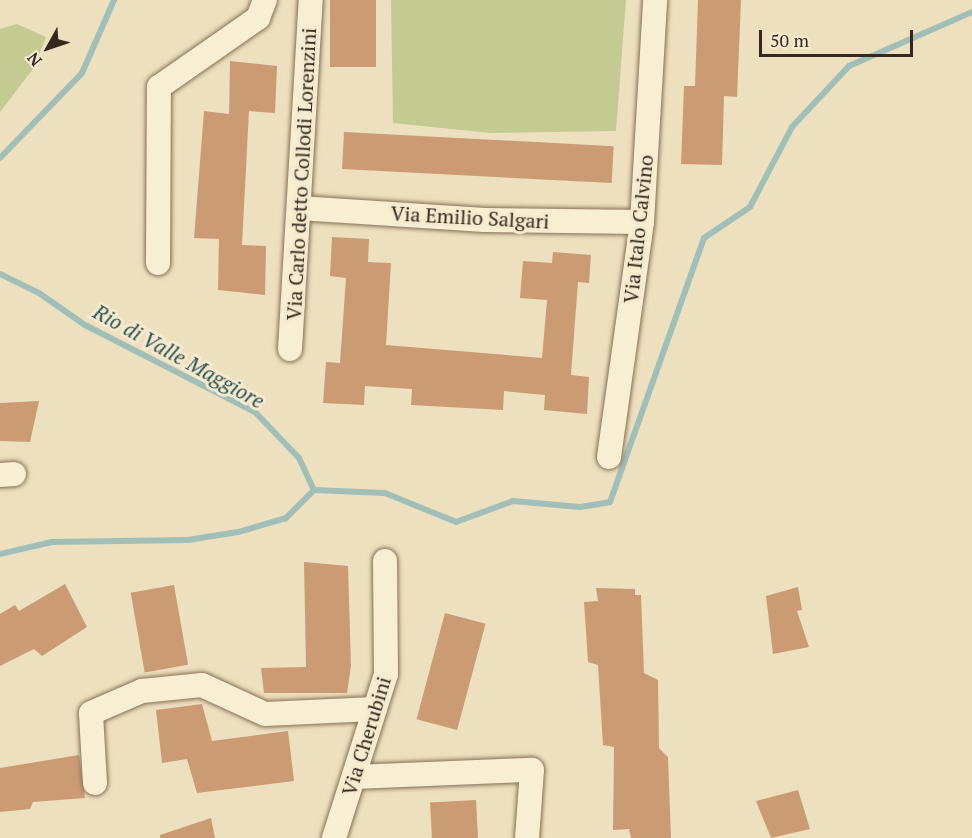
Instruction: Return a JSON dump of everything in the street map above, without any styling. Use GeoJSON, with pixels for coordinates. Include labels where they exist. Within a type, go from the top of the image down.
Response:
{"type":"FeatureCollection","features":[{"type":"Feature","properties":{"kind":"street"},"geometry":{"type":"LineString","coordinates":[[158,263],[159,87],[258,18],[265,0]]}},
{"type":"Feature","properties":{"kind":"street","name":"Via Carlo detto Collodi Lorenzini"},"geometry":{"type":"LineString","coordinates":[[290,349],[312,0]]}},
{"type":"Feature","properties":{"kind":"street","name":"Via Italo Calvino"},"geometry":{"type":"LineString","coordinates":[[609,457],[642,222],[655,0]]}},
{"type":"Feature","properties":{"kind":"street","name":"Via Emilio Salgari"},"geometry":{"type":"LineString","coordinates":[[299,208],[485,220],[642,222]]}},
{"type":"Feature","properties":{"kind":"street","name":"Via Cherubini"},"geometry":{"type":"LineString","coordinates":[[334,838],[386,674],[385,561]]}},
{"type":"Feature","properties":{"kind":"street"},"geometry":{"type":"LineString","coordinates":[[94,783],[92,713],[142,691],[202,685],[265,714],[375,709]]}},
{"type":"Feature","properties":{"kind":"street"},"geometry":{"type":"LineString","coordinates":[[354,777],[532,770],[527,838]]}},
{"type":"Feature","properties":{"kind":"green space"},"geometry":{"type":"Polygon","coordinates":[[[391,0],[626,0],[616,131],[491,133],[393,123],[391,0]]]}},
{"type":"Feature","properties":{"kind":"green space"},"geometry":{"type":"Polygon","coordinates":[[[17,24],[46,37],[33,69],[0,112],[0,29],[17,24]]]}},
{"type":"Feature","properties":{"kind":"building"},"geometry":{"type":"Polygon","coordinates":[[[330,0],[376,0],[376,67],[330,67],[330,0]]]}},
{"type":"Feature","properties":{"kind":"building"},"geometry":{"type":"Polygon","coordinates":[[[698,0],[741,0],[737,97],[724,96],[722,165],[681,164],[684,86],[695,86],[698,0]]]}},
{"type":"Feature","properties":{"kind":"building"},"geometry":{"type":"Polygon","coordinates":[[[230,61],[277,66],[275,113],[249,111],[246,168],[242,245],[266,246],[265,295],[218,290],[219,239],[194,238],[204,111],[229,114],[230,61]]]}},
{"type":"Feature","properties":{"kind":"building"},"geometry":{"type":"Polygon","coordinates":[[[344,132],[614,146],[612,183],[342,169],[344,132]]]}},
{"type":"Feature","properties":{"kind":"building"},"geometry":{"type":"Polygon","coordinates":[[[332,237],[369,239],[368,262],[391,263],[386,345],[542,358],[547,300],[520,298],[523,261],[552,263],[553,252],[591,255],[589,283],[578,282],[571,375],[589,377],[587,414],[544,410],[545,395],[504,391],[503,410],[411,405],[412,389],[365,386],[364,405],[323,403],[326,362],[340,363],[346,278],[330,276],[332,237]]]}},
{"type":"Feature","properties":{"kind":"building"},"geometry":{"type":"Polygon","coordinates":[[[39,401],[30,442],[0,441],[0,403],[39,401]]]}},
{"type":"Feature","properties":{"kind":"building"},"geometry":{"type":"Polygon","coordinates":[[[304,562],[348,566],[351,666],[347,693],[264,693],[261,668],[306,667],[304,562]]]}},
{"type":"Feature","properties":{"kind":"building"},"geometry":{"type":"Polygon","coordinates":[[[65,584],[87,627],[42,656],[34,649],[0,666],[0,614],[15,605],[19,611],[65,584]]]}},
{"type":"Feature","properties":{"kind":"building"},"geometry":{"type":"Polygon","coordinates":[[[174,585],[188,665],[145,672],[131,593],[174,585]]]}},
{"type":"Feature","properties":{"kind":"building"},"geometry":{"type":"Polygon","coordinates":[[[798,587],[802,610],[797,611],[809,647],[773,654],[766,596],[798,587]]]}},
{"type":"Feature","properties":{"kind":"building"},"geometry":{"type":"Polygon","coordinates":[[[596,588],[635,589],[635,595],[641,595],[644,673],[658,680],[659,748],[668,757],[671,838],[631,838],[629,829],[613,830],[614,747],[603,745],[598,665],[588,662],[584,602],[598,601],[596,588]]]}},
{"type":"Feature","properties":{"kind":"building"},"geometry":{"type":"Polygon","coordinates":[[[445,613],[486,624],[457,730],[417,719],[445,613]]]}},
{"type":"Feature","properties":{"kind":"building"},"geometry":{"type":"Polygon","coordinates":[[[202,704],[212,741],[288,731],[294,781],[197,793],[187,759],[162,763],[156,710],[202,704]]]}},
{"type":"Feature","properties":{"kind":"building"},"geometry":{"type":"Polygon","coordinates":[[[79,755],[85,798],[33,802],[30,809],[0,812],[0,768],[79,755]]]}},
{"type":"Feature","properties":{"kind":"building"},"geometry":{"type":"Polygon","coordinates":[[[798,790],[810,829],[771,838],[756,801],[798,790]]]}},
{"type":"Feature","properties":{"kind":"building"},"geometry":{"type":"Polygon","coordinates":[[[476,800],[478,838],[432,838],[430,802],[476,800]]]}},
{"type":"Feature","properties":{"kind":"building"},"geometry":{"type":"Polygon","coordinates":[[[211,818],[215,838],[160,838],[160,835],[211,818]]]}},
{"type":"Feature","properties":{"kind":"waterway","name":"Rio di Valle Maggiore"},"geometry":{"type":"LineString","coordinates":[[0,158],[82,73],[114,0]]}},
{"type":"Feature","properties":{"kind":"waterway"},"geometry":{"type":"LineString","coordinates":[[314,490],[385,493],[456,522],[513,501],[580,507],[610,502],[704,238],[750,207],[792,127],[849,66],[972,12]]}},
{"type":"Feature","properties":{"kind":"waterway","name":"Rio di Valle Maggiore"},"geometry":{"type":"LineString","coordinates":[[0,274],[39,293],[85,325],[255,412],[299,458],[314,490],[286,518],[238,532],[188,540],[52,542],[0,554]]}}]}
